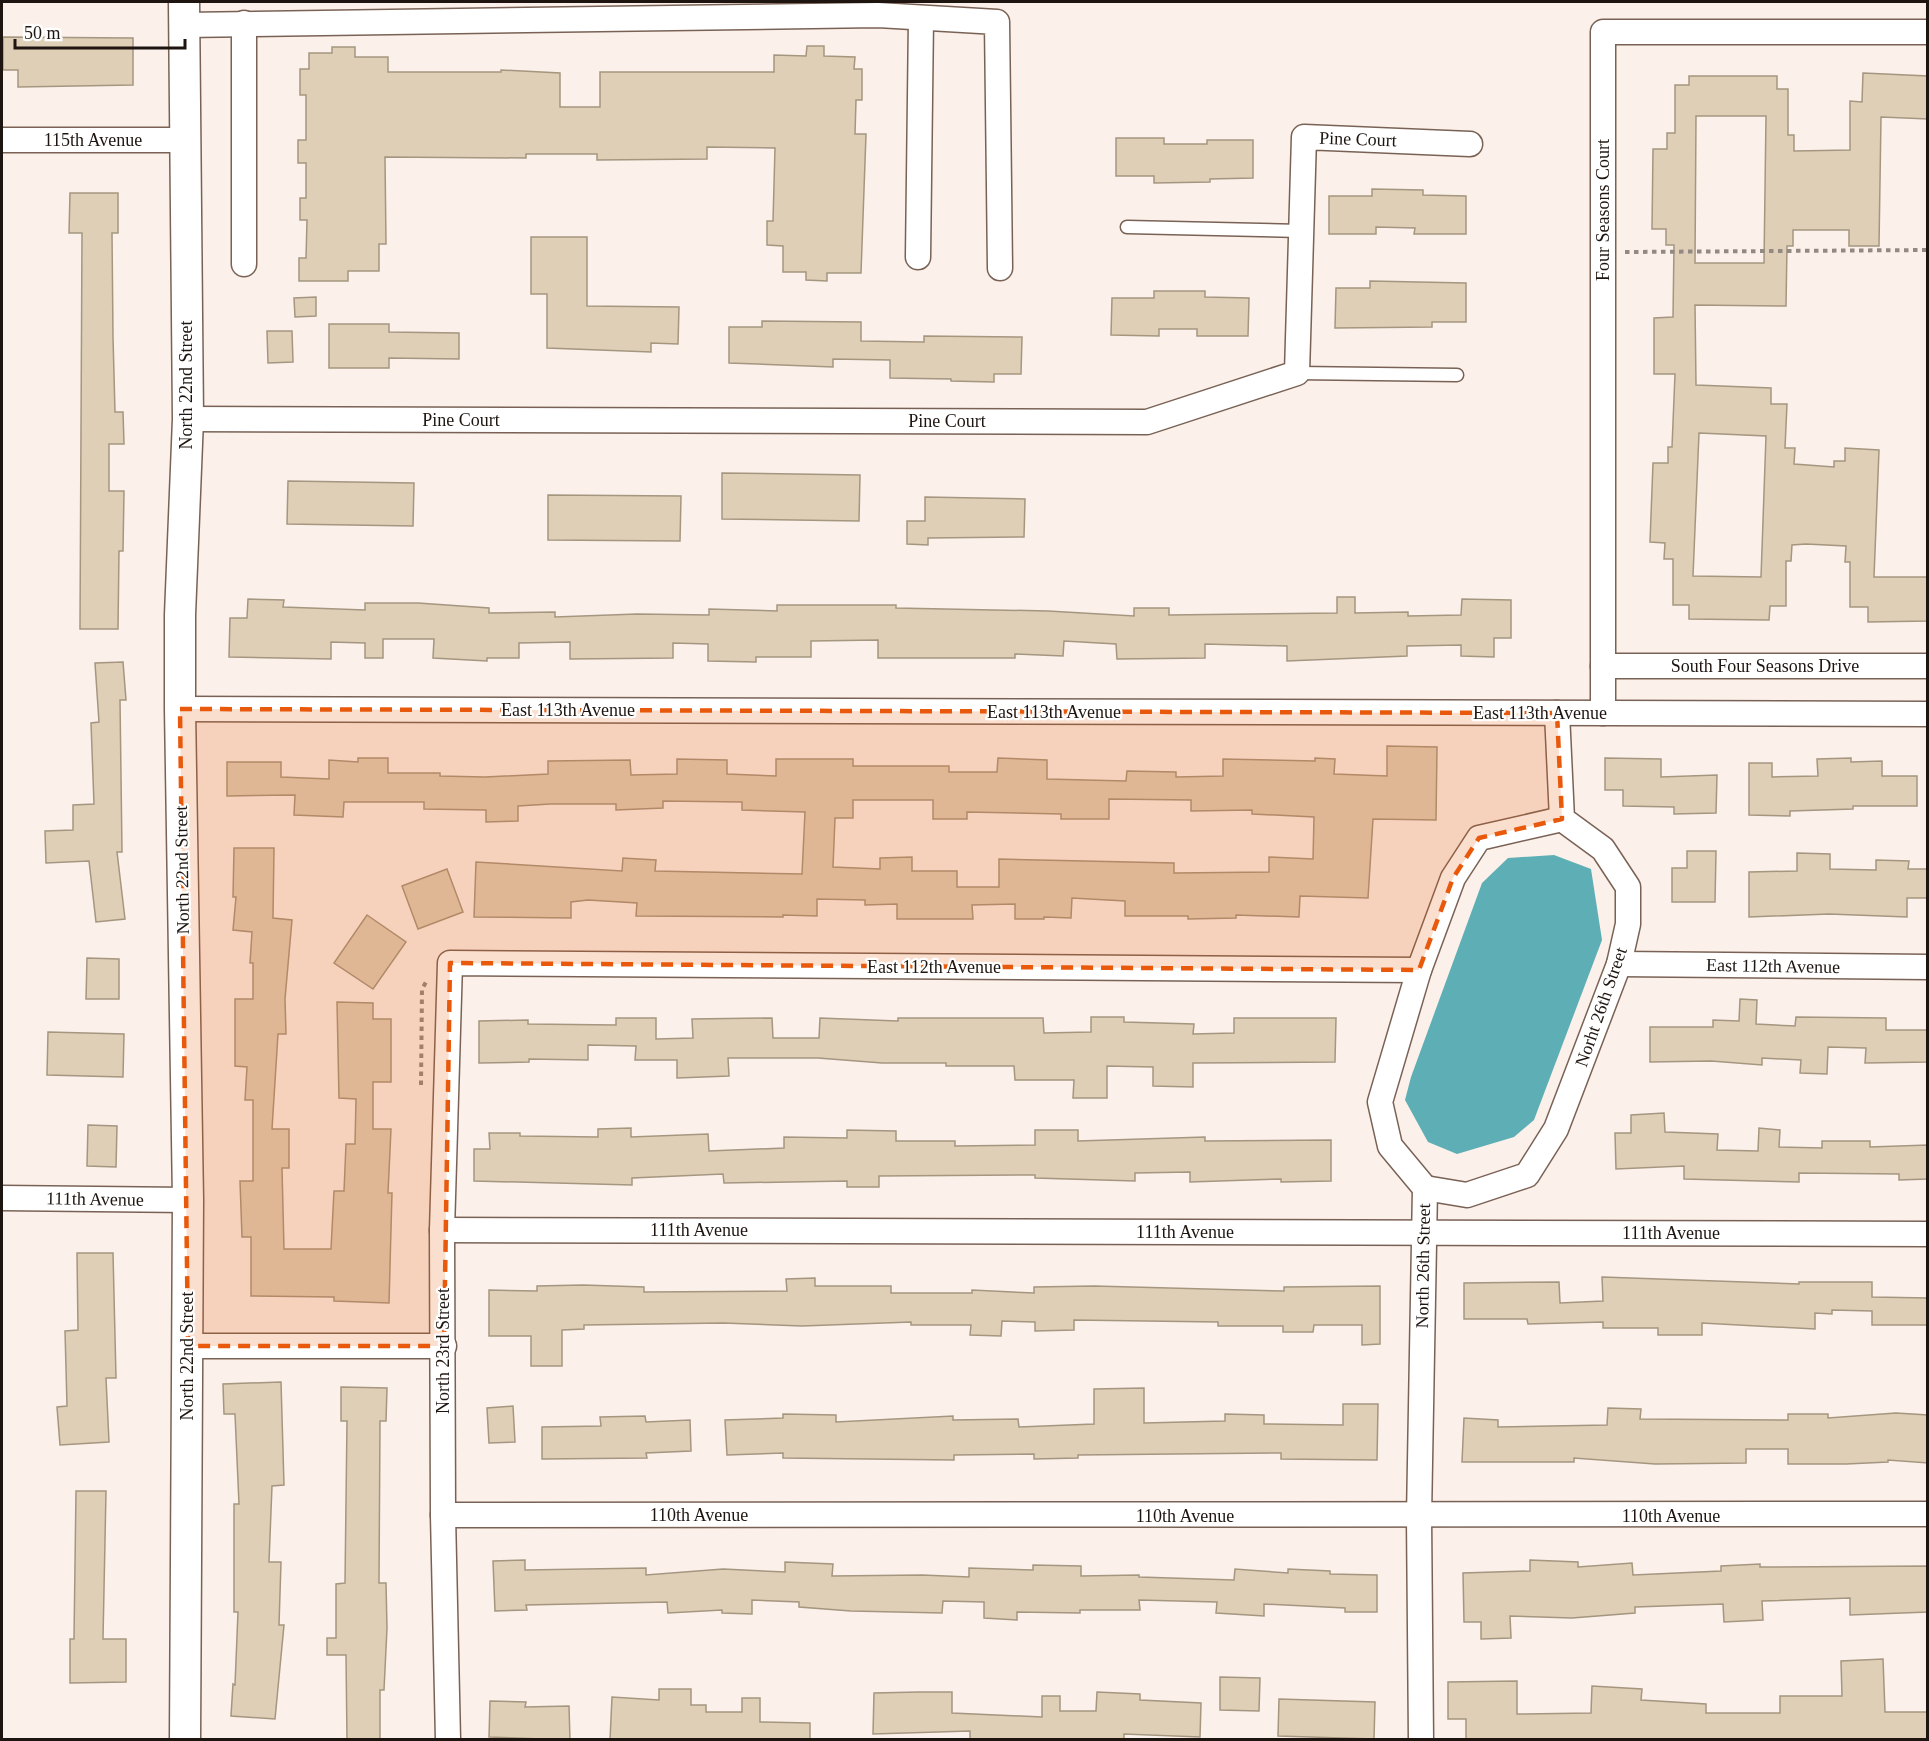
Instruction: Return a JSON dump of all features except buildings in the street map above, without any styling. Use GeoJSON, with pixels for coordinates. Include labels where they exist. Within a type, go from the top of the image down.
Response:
{"type":"FeatureCollection","features":[{"type":"Feature","properties":{"kind":"street"},"geometry":{"type":"LineString","coordinates":[[184,13],[244,23],[866,15],[997,22],[1000,268]]}},
{"type":"Feature","properties":{"kind":"street","name":"North 22nd Street"},"geometry":{"type":"LineString","coordinates":[[184,13],[188,419],[180,615],[180,710],[188,1200],[185,1740]]}},
{"type":"Feature","properties":{"kind":"street"},"geometry":{"type":"LineString","coordinates":[[918,257],[921,18]]}},
{"type":"Feature","properties":{"kind":"street"},"geometry":{"type":"LineString","coordinates":[[244,23],[244,264]]}},
{"type":"Feature","properties":{"kind":"street","name":"Four Seasons Court"},"geometry":{"type":"LineString","coordinates":[[1603,713],[1603,32],[1928,32]]}},
{"type":"Feature","properties":{"kind":"street","name":"Pine Court"},"geometry":{"type":"LineString","coordinates":[[188,419],[1147,422],[1297,373],[1304,137],[1470,144]]}},
{"type":"Feature","properties":{"kind":"street","name":"115th Avenue"},"geometry":{"type":"LineString","coordinates":[[2,140],[184,140]]}},
{"type":"Feature","properties":{"kind":"street","name":"South Four Seasons Drive"},"geometry":{"type":"LineString","coordinates":[[1603,666],[1928,666]]}},
{"type":"Feature","properties":{"kind":"street","name":"East 113th Avenue"},"geometry":{"type":"LineString","coordinates":[[180,710],[1928,714]]}},
{"type":"Feature","properties":{"kind":"street"},"geometry":{"type":"LineString","coordinates":[[1557,713],[1562,819]]}},
{"type":"Feature","properties":{"kind":"street","name":"Norht 26th Street"},"geometry":{"type":"LineString","coordinates":[[1425,1188],[1467,1195],[1527,1175],[1556,1129],[1619,964],[1628,924],[1628,887],[1603,849],[1562,819]]}},
{"type":"Feature","properties":{"kind":"street","name":"North 26th Street"},"geometry":{"type":"LineString","coordinates":[[1421,1740],[1419,1517],[1425,1188],[1390,1146],[1380,1102],[1419,970],[1453,878],[1479,838],[1562,819]]}},
{"type":"Feature","properties":{"kind":"street","name":"East 112th Avenue"},"geometry":{"type":"LineString","coordinates":[[450,963],[1419,970]]}},
{"type":"Feature","properties":{"kind":"street","name":"North 23rd Street"},"geometry":{"type":"LineString","coordinates":[[448,1740],[443,1515],[442,1230],[450,963]]}},
{"type":"Feature","properties":{"kind":"street","name":"East 112th Avenue"},"geometry":{"type":"LineString","coordinates":[[1619,964],[1928,967]]}},
{"type":"Feature","properties":{"kind":"street","name":"111th Avenue"},"geometry":{"type":"LineString","coordinates":[[2,1198],[188,1200]]}},
{"type":"Feature","properties":{"kind":"street","name":"111th Avenue"},"geometry":{"type":"LineString","coordinates":[[442,1230],[1928,1234]]}},
{"type":"Feature","properties":{"kind":"street"},"geometry":{"type":"LineString","coordinates":[[188,1346],[444,1346]]}},
{"type":"Feature","properties":{"kind":"street","name":"110th Avenue"},"geometry":{"type":"LineString","coordinates":[[443,1515],[1419,1517],[1928,1514]]}},
{"type":"Feature","properties":{"kind":"lane"},"geometry":{"type":"LineString","coordinates":[[1126,227],[1301,231]]}},
{"type":"Feature","properties":{"kind":"lane"},"geometry":{"type":"LineString","coordinates":[[1297,373],[1457,375]]}},
{"type":"Feature","properties":{"kind":"path"},"geometry":{"type":"LineString","coordinates":[[1603,251],[1928,250]]}},
{"type":"Feature","properties":{"kind":"path"},"geometry":{"type":"LineString","coordinates":[[421,1096],[422,989],[427,979]]}},
{"type":"Feature","properties":{"kind":"highlighted area"},"geometry":{"type":"Polygon","coordinates":[[[180,709],[1557,713],[1562,819],[1479,838],[1453,878],[1419,970],[450,963],[444,1346],[188,1346],[180,709]]]}},
{"type":"Feature","properties":{"kind":"water"},"geometry":{"type":"Polygon","coordinates":[[[1554,855],[1591,869],[1602,940],[1534,1120],[1514,1137],[1457,1154],[1428,1142],[1405,1100],[1411,1077],[1482,883],[1508,858],[1554,855]]]}}]}
